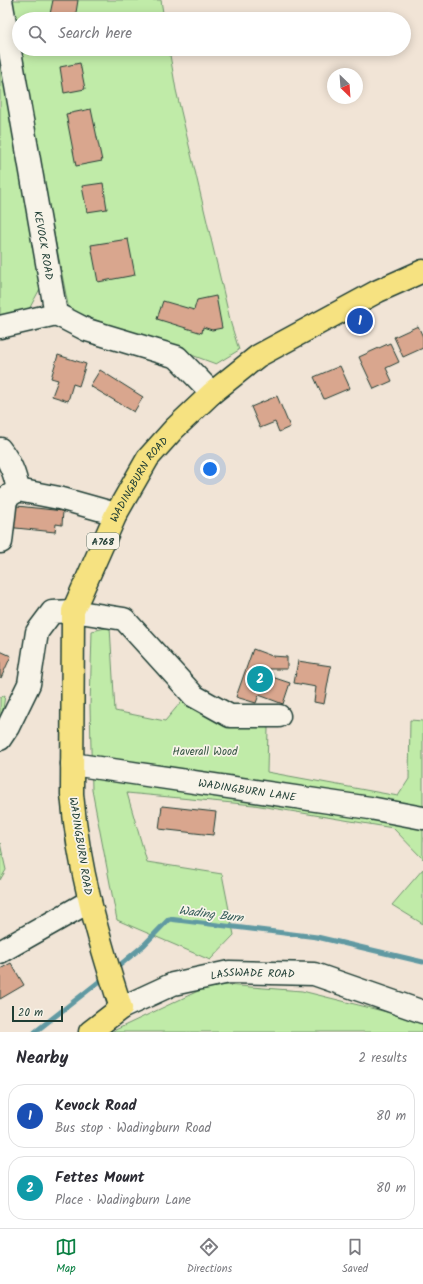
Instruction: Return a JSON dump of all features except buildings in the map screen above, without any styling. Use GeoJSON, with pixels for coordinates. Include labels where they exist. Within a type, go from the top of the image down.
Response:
{"type":"FeatureCollection","features":[{"type":"Feature","properties":{"kind":"main road","name":"WADINGBURN ROAD"},"geometry":{"type":"LineString","coordinates":[[121,1008],[106,962],[90,901],[74,815],[72,764],[73,611],[116,514],[148,458],[174,429],[212,393],[258,356],[378,291],[423,272]]}},
{"type":"Feature","properties":{"kind":"main road","name":"LASSWADE ROAD"},"geometry":{"type":"LineString","coordinates":[[90,1032],[121,1008]]}},
{"type":"Feature","properties":{"kind":"street","name":"KEVOCK ROAD"},"geometry":{"type":"LineString","coordinates":[[1,0],[56,314]]}},
{"type":"Feature","properties":{"kind":"street"},"geometry":{"type":"LineString","coordinates":[[0,327],[56,314],[87,330],[177,357],[212,393]]}},
{"type":"Feature","properties":{"kind":"street"},"geometry":{"type":"LineString","coordinates":[[0,449],[11,465],[16,477],[18,490]]}},
{"type":"Feature","properties":{"kind":"street"},"geometry":{"type":"LineString","coordinates":[[1,542],[6,498],[18,490],[59,498],[116,514]]}},
{"type":"Feature","properties":{"kind":"street"},"geometry":{"type":"LineString","coordinates":[[0,740],[30,684],[37,632],[52,612],[73,611],[124,619],[194,696],[230,716],[279,716]]}},
{"type":"Feature","properties":{"kind":"street","name":"WADINGBURN LANE"},"geometry":{"type":"LineString","coordinates":[[72,764],[370,808],[423,818]]}},
{"type":"Feature","properties":{"kind":"street"},"geometry":{"type":"LineString","coordinates":[[0,952],[90,901]]}},
{"type":"Feature","properties":{"kind":"street","name":"LASSWADE ROAD"},"geometry":{"type":"LineString","coordinates":[[121,1008],[174,984],[229,972],[236,972],[314,974],[423,1012]]}},
{"type":"Feature","properties":{"kind":"green space"},"geometry":{"type":"Polygon","coordinates":[[[8,0],[161,0],[163,12],[12,12],[12,20],[8,0]]]}},
{"type":"Feature","properties":{"kind":"green space"},"geometry":{"type":"Polygon","coordinates":[[[0,44],[42,285],[27,313],[0,319],[0,44]]]}},
{"type":"Feature","properties":{"kind":"green space"},"geometry":{"type":"Polygon","coordinates":[[[19,56],[170,56],[176,90],[231,324],[239,350],[216,364],[69,310],[19,56]]]}},
{"type":"Feature","properties":{"kind":"green space","name":"Haverall Wood"},"geometry":{"type":"Polygon","coordinates":[[[110,627],[115,711],[165,721],[192,689],[268,728],[267,772],[398,796],[409,779],[410,720],[423,721],[423,859],[393,828],[254,805],[127,793],[147,862],[222,874],[234,935],[210,960],[117,920],[92,790],[90,706],[92,631],[110,627]]]}},
{"type":"Feature","properties":{"kind":"green space"},"geometry":{"type":"Polygon","coordinates":[[[5,695],[0,732],[0,698],[5,695]]]}},
{"type":"Feature","properties":{"kind":"green space"},"geometry":{"type":"Polygon","coordinates":[[[0,843],[6,870],[0,880],[0,843]]]}},
{"type":"Feature","properties":{"kind":"green space"},"geometry":{"type":"Polygon","coordinates":[[[423,869],[423,924],[392,905],[423,869]]]}},
{"type":"Feature","properties":{"kind":"green space"},"geometry":{"type":"Polygon","coordinates":[[[213,984],[302,991],[423,1021],[423,1032],[111,1032],[213,984]]]}},
{"type":"Feature","properties":{"kind":"waterway","name":"Wading Burn"},"geometry":{"type":"LineString","coordinates":[[114,970],[144,945],[169,919],[317,937],[423,962]]}},
{"type":"Feature","properties":{"kind":"waterway","name":"Wading Burn"},"geometry":{"type":"LineString","coordinates":[[35,1032],[105,977]]}},
{"type":"Feature","properties":{"kind":"place","name":"Kevock Road"},"geometry":{"type":"Point","coordinates":[360,321]}},
{"type":"Feature","properties":{"kind":"place","name":"Fettes Mount"},"geometry":{"type":"Point","coordinates":[260,679]}}]}
